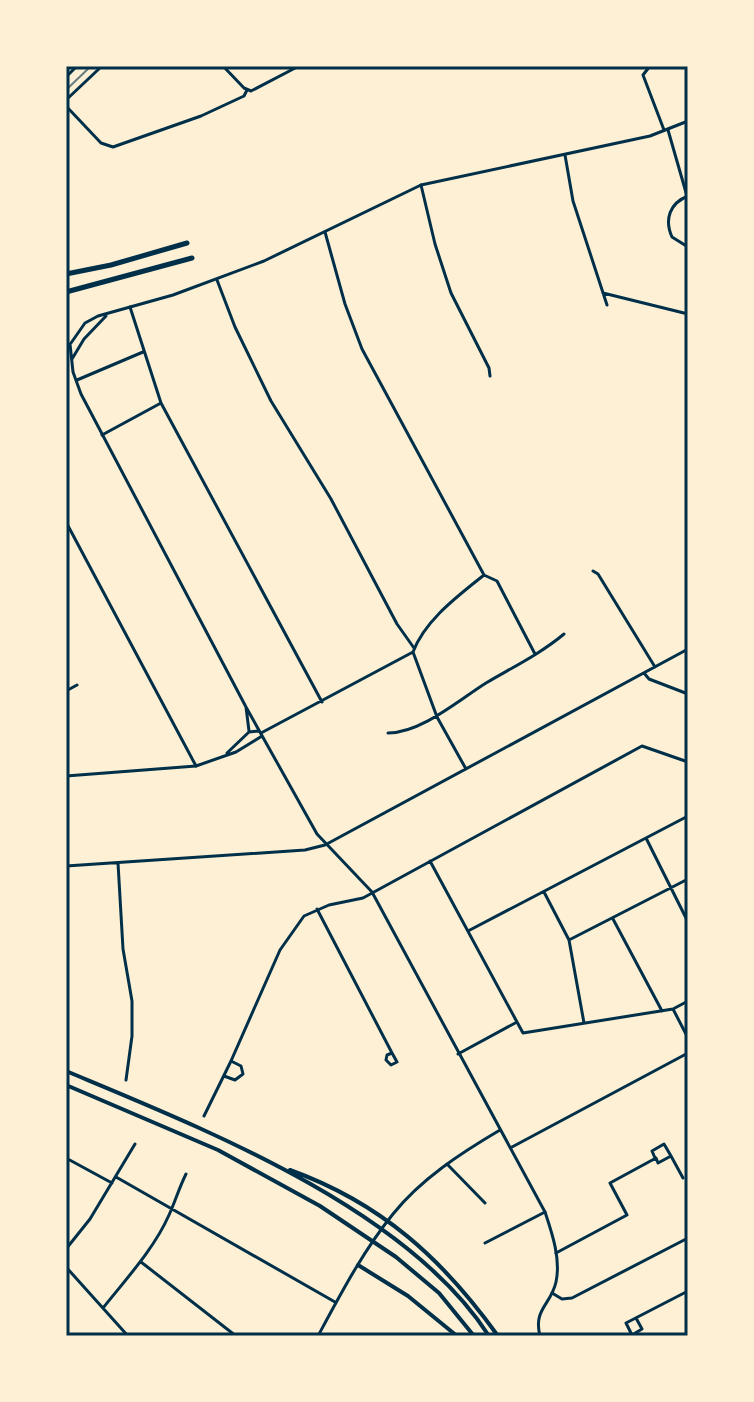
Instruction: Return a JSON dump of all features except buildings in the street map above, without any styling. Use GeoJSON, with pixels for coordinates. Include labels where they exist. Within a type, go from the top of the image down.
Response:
{"type":"FeatureCollection","features":[{"type":"Feature","properties":{"kind":"highway"},"geometry":{"type":"LineString","coordinates":[[66,274],[111,265],[187,243]]}},
{"type":"Feature","properties":{"kind":"highway"},"geometry":{"type":"LineString","coordinates":[[66,292],[192,258]]}},
{"type":"Feature","properties":{"kind":"highway"},"geometry":{"type":"LineString","coordinates":[[66,1071],[341,1191],[377,1213],[411,1238],[452,1277],[498,1336]]}},
{"type":"Feature","properties":{"kind":"highway"},"geometry":{"type":"LineString","coordinates":[[66,1085],[218,1150],[320,1206],[396,1257],[439,1293],[474,1336]]}},
{"type":"Feature","properties":{"kind":"highway"},"geometry":{"type":"LineString","coordinates":[[280,1167],[404,1246],[445,1283],[489,1336]]}},
{"type":"Feature","properties":{"kind":"highway"},"geometry":{"type":"LineString","coordinates":[[358,1265],[408,1296],[457,1336]]}},
{"type":"Feature","properties":{"kind":"street"},"geometry":{"type":"LineString","coordinates":[[66,77],[77,66]]}},
{"type":"Feature","properties":{"kind":"street"},"geometry":{"type":"LineString","coordinates":[[66,100],[102,66]]}},
{"type":"Feature","properties":{"kind":"street"},"geometry":{"type":"LineString","coordinates":[[223,66],[247,90]]}},
{"type":"Feature","properties":{"kind":"street"},"geometry":{"type":"LineString","coordinates":[[247,90],[258,89],[299,66]]}},
{"type":"Feature","properties":{"kind":"street"},"geometry":{"type":"LineString","coordinates":[[650,66],[643,80],[666,131],[688,196],[673,205],[668,221],[672,237],[688,247]]}},
{"type":"Feature","properties":{"kind":"street"},"geometry":{"type":"LineString","coordinates":[[66,106],[101,143],[113,147],[201,116],[244,96],[247,90]]}},
{"type":"Feature","properties":{"kind":"street"},"geometry":{"type":"LineString","coordinates":[[540,1336],[538,1318],[557,1278],[556,1253],[545,1212],[372,892],[325,845],[260,733],[75,381],[68,342],[85,323],[98,316],[217,280],[264,261],[421,185],[666,131],[688,121]]}},
{"type":"Feature","properties":{"kind":"street"},"geometry":{"type":"LineString","coordinates":[[565,155],[573,201],[607,305]]}},
{"type":"Feature","properties":{"kind":"street"},"geometry":{"type":"LineString","coordinates":[[421,185],[451,293],[489,368],[490,376]]}},
{"type":"Feature","properties":{"kind":"street"},"geometry":{"type":"LineString","coordinates":[[325,232],[345,304],[362,349],[484,575],[497,581],[535,654]]}},
{"type":"Feature","properties":{"kind":"street"},"geometry":{"type":"LineString","coordinates":[[217,280],[235,327],[271,401],[331,499],[414,650],[437,717],[466,769]]}},
{"type":"Feature","properties":{"kind":"street"},"geometry":{"type":"LineString","coordinates":[[603,293],[688,314]]}},
{"type":"Feature","properties":{"kind":"street"},"geometry":{"type":"LineString","coordinates":[[130,307],[161,403],[322,702]]}},
{"type":"Feature","properties":{"kind":"street"},"geometry":{"type":"LineString","coordinates":[[72,359],[84,339],[109,314]]}},
{"type":"Feature","properties":{"kind":"street"},"geometry":{"type":"LineString","coordinates":[[75,381],[143,352]]}},
{"type":"Feature","properties":{"kind":"street"},"geometry":{"type":"LineString","coordinates":[[102,435],[161,403]]}},
{"type":"Feature","properties":{"kind":"street"},"geometry":{"type":"LineString","coordinates":[[66,522],[196,766]]}},
{"type":"Feature","properties":{"kind":"street"},"geometry":{"type":"LineString","coordinates":[[593,571],[598,574],[655,667]]}},
{"type":"Feature","properties":{"kind":"street"},"geometry":{"type":"LineString","coordinates":[[66,776],[196,766],[236,752],[260,733],[414,650],[436,618],[484,575]]}},
{"type":"Feature","properties":{"kind":"street"},"geometry":{"type":"LineString","coordinates":[[388,733],[399,732],[437,717],[564,634]]}},
{"type":"Feature","properties":{"kind":"street"},"geometry":{"type":"LineString","coordinates":[[66,866],[305,850],[325,845],[688,649]]}},
{"type":"Feature","properties":{"kind":"street"},"geometry":{"type":"LineString","coordinates":[[644,673],[649,679],[688,694]]}},
{"type":"Feature","properties":{"kind":"street"},"geometry":{"type":"LineString","coordinates":[[66,691],[77,685]]}},
{"type":"Feature","properties":{"kind":"street"},"geometry":{"type":"LineString","coordinates":[[246,707],[249,732]]}},
{"type":"Feature","properties":{"kind":"street"},"geometry":{"type":"LineString","coordinates":[[227,753],[249,732],[260,733]]}},
{"type":"Feature","properties":{"kind":"street"},"geometry":{"type":"LineString","coordinates":[[204,1116],[280,950],[298,923],[317,909],[363,898],[642,746],[688,762]]}},
{"type":"Feature","properties":{"kind":"street"},"geometry":{"type":"LineString","coordinates":[[468,931],[688,816]]}},
{"type":"Feature","properties":{"kind":"street"},"geometry":{"type":"LineString","coordinates":[[646,838],[688,922]]}},
{"type":"Feature","properties":{"kind":"street"},"geometry":{"type":"LineString","coordinates":[[430,861],[523,1033],[673,1009],[688,1001]]}},
{"type":"Feature","properties":{"kind":"street"},"geometry":{"type":"LineString","coordinates":[[118,863],[123,949],[132,1001],[132,1036],[126,1080]]}},
{"type":"Feature","properties":{"kind":"street"},"geometry":{"type":"LineString","coordinates":[[569,940],[688,879]]}},
{"type":"Feature","properties":{"kind":"street"},"geometry":{"type":"LineString","coordinates":[[544,892],[569,940],[584,1023]]}},
{"type":"Feature","properties":{"kind":"street"},"geometry":{"type":"LineString","coordinates":[[317,909],[392,1053]]}},
{"type":"Feature","properties":{"kind":"street"},"geometry":{"type":"LineString","coordinates":[[613,919],[662,1011]]}},
{"type":"Feature","properties":{"kind":"street"},"geometry":{"type":"LineString","coordinates":[[673,1009],[688,1038]]}},
{"type":"Feature","properties":{"kind":"street"},"geometry":{"type":"LineString","coordinates":[[458,1054],[517,1022]]}},
{"type":"Feature","properties":{"kind":"street"},"geometry":{"type":"LineString","coordinates":[[510,1148],[688,1053]]}},
{"type":"Feature","properties":{"kind":"street"},"geometry":{"type":"LineString","coordinates":[[224,1076],[235,1080],[243,1074],[241,1066],[231,1061]]}},
{"type":"Feature","properties":{"kind":"street"},"geometry":{"type":"LineString","coordinates":[[318,1336],[358,1265],[393,1214],[447,1164],[500,1130]]}},
{"type":"Feature","properties":{"kind":"street"},"geometry":{"type":"LineString","coordinates":[[66,1249],[90,1219],[135,1144]]}},
{"type":"Feature","properties":{"kind":"street"},"geometry":{"type":"LineString","coordinates":[[671,1156],[658,1163],[652,1151],[664,1144],[671,1156],[683,1178]]}},
{"type":"Feature","properties":{"kind":"street"},"geometry":{"type":"LineString","coordinates":[[66,1158],[112,1184]]}},
{"type":"Feature","properties":{"kind":"street"},"geometry":{"type":"LineString","coordinates":[[556,1253],[627,1215],[610,1183],[656,1158]]}},
{"type":"Feature","properties":{"kind":"street"},"geometry":{"type":"LineString","coordinates":[[447,1164],[485,1203]]}},
{"type":"Feature","properties":{"kind":"street"},"geometry":{"type":"LineString","coordinates":[[103,1308],[140,1261],[172,1208],[186,1174]]}},
{"type":"Feature","properties":{"kind":"street"},"geometry":{"type":"LineString","coordinates":[[116,1177],[336,1303]]}},
{"type":"Feature","properties":{"kind":"street"},"geometry":{"type":"LineString","coordinates":[[485,1243],[545,1212]]}},
{"type":"Feature","properties":{"kind":"street"},"geometry":{"type":"LineString","coordinates":[[552,1293],[562,1299],[572,1298],[688,1238]]}},
{"type":"Feature","properties":{"kind":"street"},"geometry":{"type":"LineString","coordinates":[[140,1261],[236,1336]]}},
{"type":"Feature","properties":{"kind":"street"},"geometry":{"type":"LineString","coordinates":[[66,1267],[128,1336]]}},
{"type":"Feature","properties":{"kind":"street"},"geometry":{"type":"LineString","coordinates":[[636,1318],[688,1291]]}},
{"type":"Feature","properties":{"kind":"tram line"},"geometry":{"type":"LineString","coordinates":[[66,90],[91,66]]}}]}
